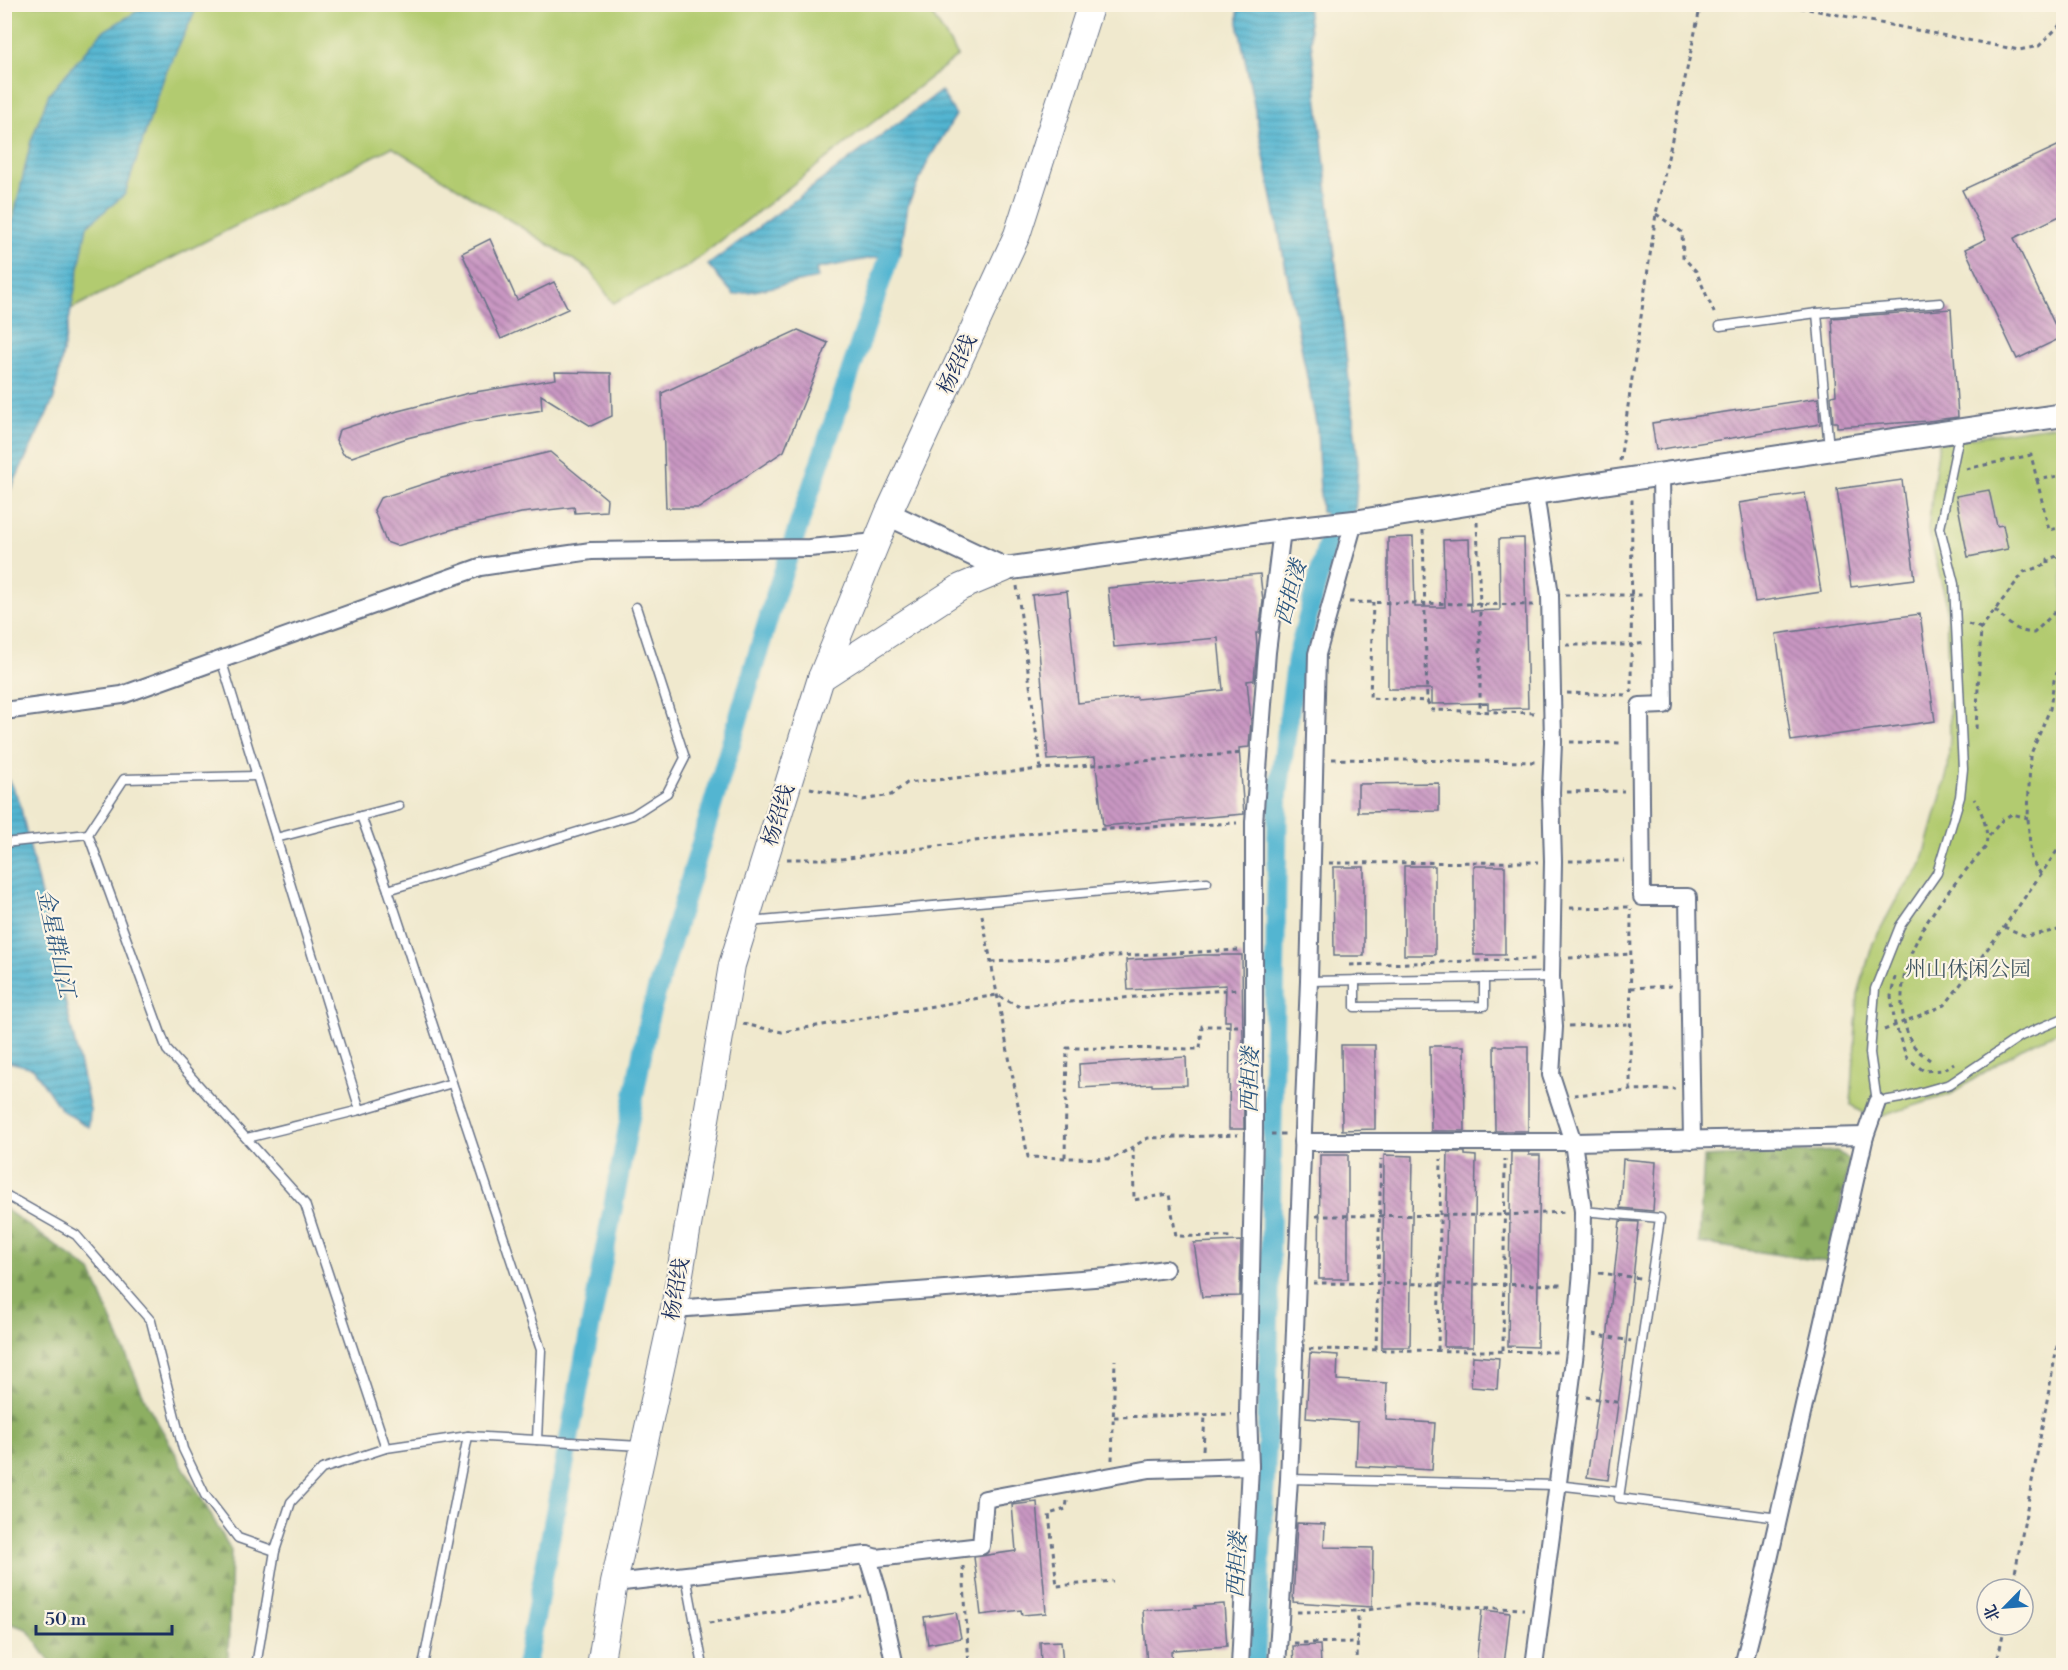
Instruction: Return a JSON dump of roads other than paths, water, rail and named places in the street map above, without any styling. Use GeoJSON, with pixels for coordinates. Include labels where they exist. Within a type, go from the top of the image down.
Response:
{"type":"FeatureCollection","features":[{"type":"Feature","properties":{"kind":"main road","name":"杨绍线"},"geometry":{"type":"LineString","coordinates":[[600,1665],[614,1583],[674,1309],[732,965],[821,678],[888,514],[1017,235],[1091,4]]}},
{"type":"Feature","properties":{"kind":"main road"},"geometry":{"type":"LineString","coordinates":[[821,678],[961,587],[1009,569]]}},
{"type":"Feature","properties":{"kind":"street"},"geometry":{"type":"LineString","coordinates":[[888,514],[1009,569],[1354,522],[2064,415]]}},
{"type":"Feature","properties":{"kind":"street"},"geometry":{"type":"LineString","coordinates":[[1661,474],[1664,705],[1640,706],[1642,897],[1688,897],[1692,1140]]}},
{"type":"Feature","properties":{"kind":"street"},"geometry":{"type":"LineString","coordinates":[[1534,1665],[1575,1352],[1582,1278],[1583,1211],[1573,1142],[1551,1075],[1554,1027],[1551,976],[1553,742],[1550,600],[1535,493]]}},
{"type":"Feature","properties":{"kind":"street"},"geometry":{"type":"LineString","coordinates":[[1277,1665],[1289,1479],[1297,1283],[1309,974],[1317,654],[1354,522]]}},
{"type":"Feature","properties":{"kind":"street"},"geometry":{"type":"LineString","coordinates":[[1240,1665],[1250,1466],[1248,1413],[1254,1134],[1254,822],[1267,652],[1282,530]]}},
{"type":"Feature","properties":{"kind":"street"},"geometry":{"type":"LineString","coordinates":[[4,711],[122,695],[480,567],[591,551],[809,548],[877,542]]}},
{"type":"Feature","properties":{"kind":"street"},"geometry":{"type":"LineString","coordinates":[[1743,1665],[1779,1518],[1865,1136],[1877,1101]]}},
{"type":"Feature","properties":{"kind":"street"},"geometry":{"type":"LineString","coordinates":[[1302,1138],[1381,1142],[1573,1142],[1865,1136]]}},
{"type":"Feature","properties":{"kind":"street"},"geometry":{"type":"LineString","coordinates":[[674,1309],[1108,1277],[1165,1269]]}},
{"type":"Feature","properties":{"kind":"street"},"geometry":{"type":"LineString","coordinates":[[614,1583],[867,1555],[877,1558],[981,1546],[985,1499],[1150,1469],[1250,1466]]}},
{"type":"Feature","properties":{"kind":"street"},"geometry":{"type":"LineString","coordinates":[[867,1555],[879,1594],[895,1665]]}},
{"type":"Feature","properties":{"kind":"lane"},"geometry":{"type":"LineString","coordinates":[[1720,326],[1817,313],[1940,303]]}},
{"type":"Feature","properties":{"kind":"lane"},"geometry":{"type":"LineString","coordinates":[[1817,313],[1829,450]]}},
{"type":"Feature","properties":{"kind":"lane"},"geometry":{"type":"LineString","coordinates":[[1960,431],[1940,528],[1954,584],[1963,769],[1960,797],[1937,873],[1900,926],[1875,989],[1870,1053],[1877,1101],[1901,1098],[1950,1084],[2021,1036],[2064,1018]]}},
{"type":"Feature","properties":{"kind":"lane"},"geometry":{"type":"LineString","coordinates":[[388,890],[633,815],[667,794],[685,758],[636,607]]}},
{"type":"Feature","properties":{"kind":"lane"},"geometry":{"type":"LineString","coordinates":[[221,660],[360,1110]]}},
{"type":"Feature","properties":{"kind":"lane"},"geometry":{"type":"LineString","coordinates":[[4,843],[88,834],[124,779],[256,776]]}},
{"type":"Feature","properties":{"kind":"lane"},"geometry":{"type":"LineString","coordinates":[[276,838],[399,806]]}},
{"type":"Feature","properties":{"kind":"lane"},"geometry":{"type":"LineString","coordinates":[[361,816],[388,890],[541,1350],[537,1440]]}},
{"type":"Feature","properties":{"kind":"lane"},"geometry":{"type":"LineString","coordinates":[[88,834],[167,1050],[305,1204],[386,1448]]}},
{"type":"Feature","properties":{"kind":"lane"},"geometry":{"type":"LineString","coordinates":[[745,922],[1208,882]]}},
{"type":"Feature","properties":{"kind":"lane"},"geometry":{"type":"LineString","coordinates":[[1309,974],[1355,980],[1551,976]]}},
{"type":"Feature","properties":{"kind":"lane"},"geometry":{"type":"LineString","coordinates":[[1355,980],[1355,1007],[1484,1006],[1484,978]]}},
{"type":"Feature","properties":{"kind":"lane"},"geometry":{"type":"LineString","coordinates":[[247,1138],[360,1110],[452,1083]]}},
{"type":"Feature","properties":{"kind":"lane"},"geometry":{"type":"LineString","coordinates":[[4,1194],[76,1235],[151,1321],[183,1449],[205,1495],[238,1538],[275,1551]]}},
{"type":"Feature","properties":{"kind":"lane"},"geometry":{"type":"LineString","coordinates":[[1583,1211],[1660,1218],[1619,1498],[1779,1518]]}},
{"type":"Feature","properties":{"kind":"lane"},"geometry":{"type":"LineString","coordinates":[[423,1665],[468,1436]]}},
{"type":"Feature","properties":{"kind":"lane"},"geometry":{"type":"LineString","coordinates":[[256,1665],[275,1551],[291,1502],[322,1468],[386,1448],[468,1436],[644,1447]]}},
{"type":"Feature","properties":{"kind":"lane"},"geometry":{"type":"LineString","coordinates":[[1289,1479],[1556,1485],[1619,1492]]}},
{"type":"Feature","properties":{"kind":"lane"},"geometry":{"type":"LineString","coordinates":[[686,1576],[703,1665]]}},
{"type":"Feature","properties":{"kind":"water"},"geometry":{"type":"Polygon","coordinates":[[[148,5],[198,5],[164,77],[125,194],[87,226],[54,399],[5,501],[5,255],[31,141],[49,94],[102,32],[148,5]]]}},
{"type":"Feature","properties":{"kind":"water"},"geometry":{"type":"Polygon","coordinates":[[[1238,5],[1307,5],[1358,462],[1355,513],[1321,512],[1317,428],[1238,23],[1238,5]]]}},
{"type":"Feature","properties":{"kind":"water"},"geometry":{"type":"Polygon","coordinates":[[[941,91],[956,115],[929,159],[908,205],[900,256],[878,257],[816,269],[818,278],[734,295],[708,265],[941,91]]]}},
{"type":"Feature","properties":{"kind":"water"},"geometry":{"type":"Polygon","coordinates":[[[5,773],[19,800],[90,1109],[89,1127],[61,1110],[33,1068],[5,1061],[4,940],[10,926],[4,894],[5,773]]]}},
{"type":"Feature","properties":{"kind":"waterway"},"geometry":{"type":"LineString","coordinates":[[526,1666],[649,1017],[776,593],[889,257]]}},
{"type":"Feature","properties":{"kind":"waterway","name":"西担溇"},"geometry":{"type":"LineString","coordinates":[[1255,1666],[1267,1442],[1278,794],[1297,658],[1336,511]]}},
{"type":"Feature","properties":{"kind":"water label","name":"金星群山江"},"geometry":{"type":"Point","coordinates":[57,943]}},
{"type":"Feature","properties":{"kind":"park label","name":"州山休闲公园"},"geometry":{"type":"Point","coordinates":[1968,969]}}]}
